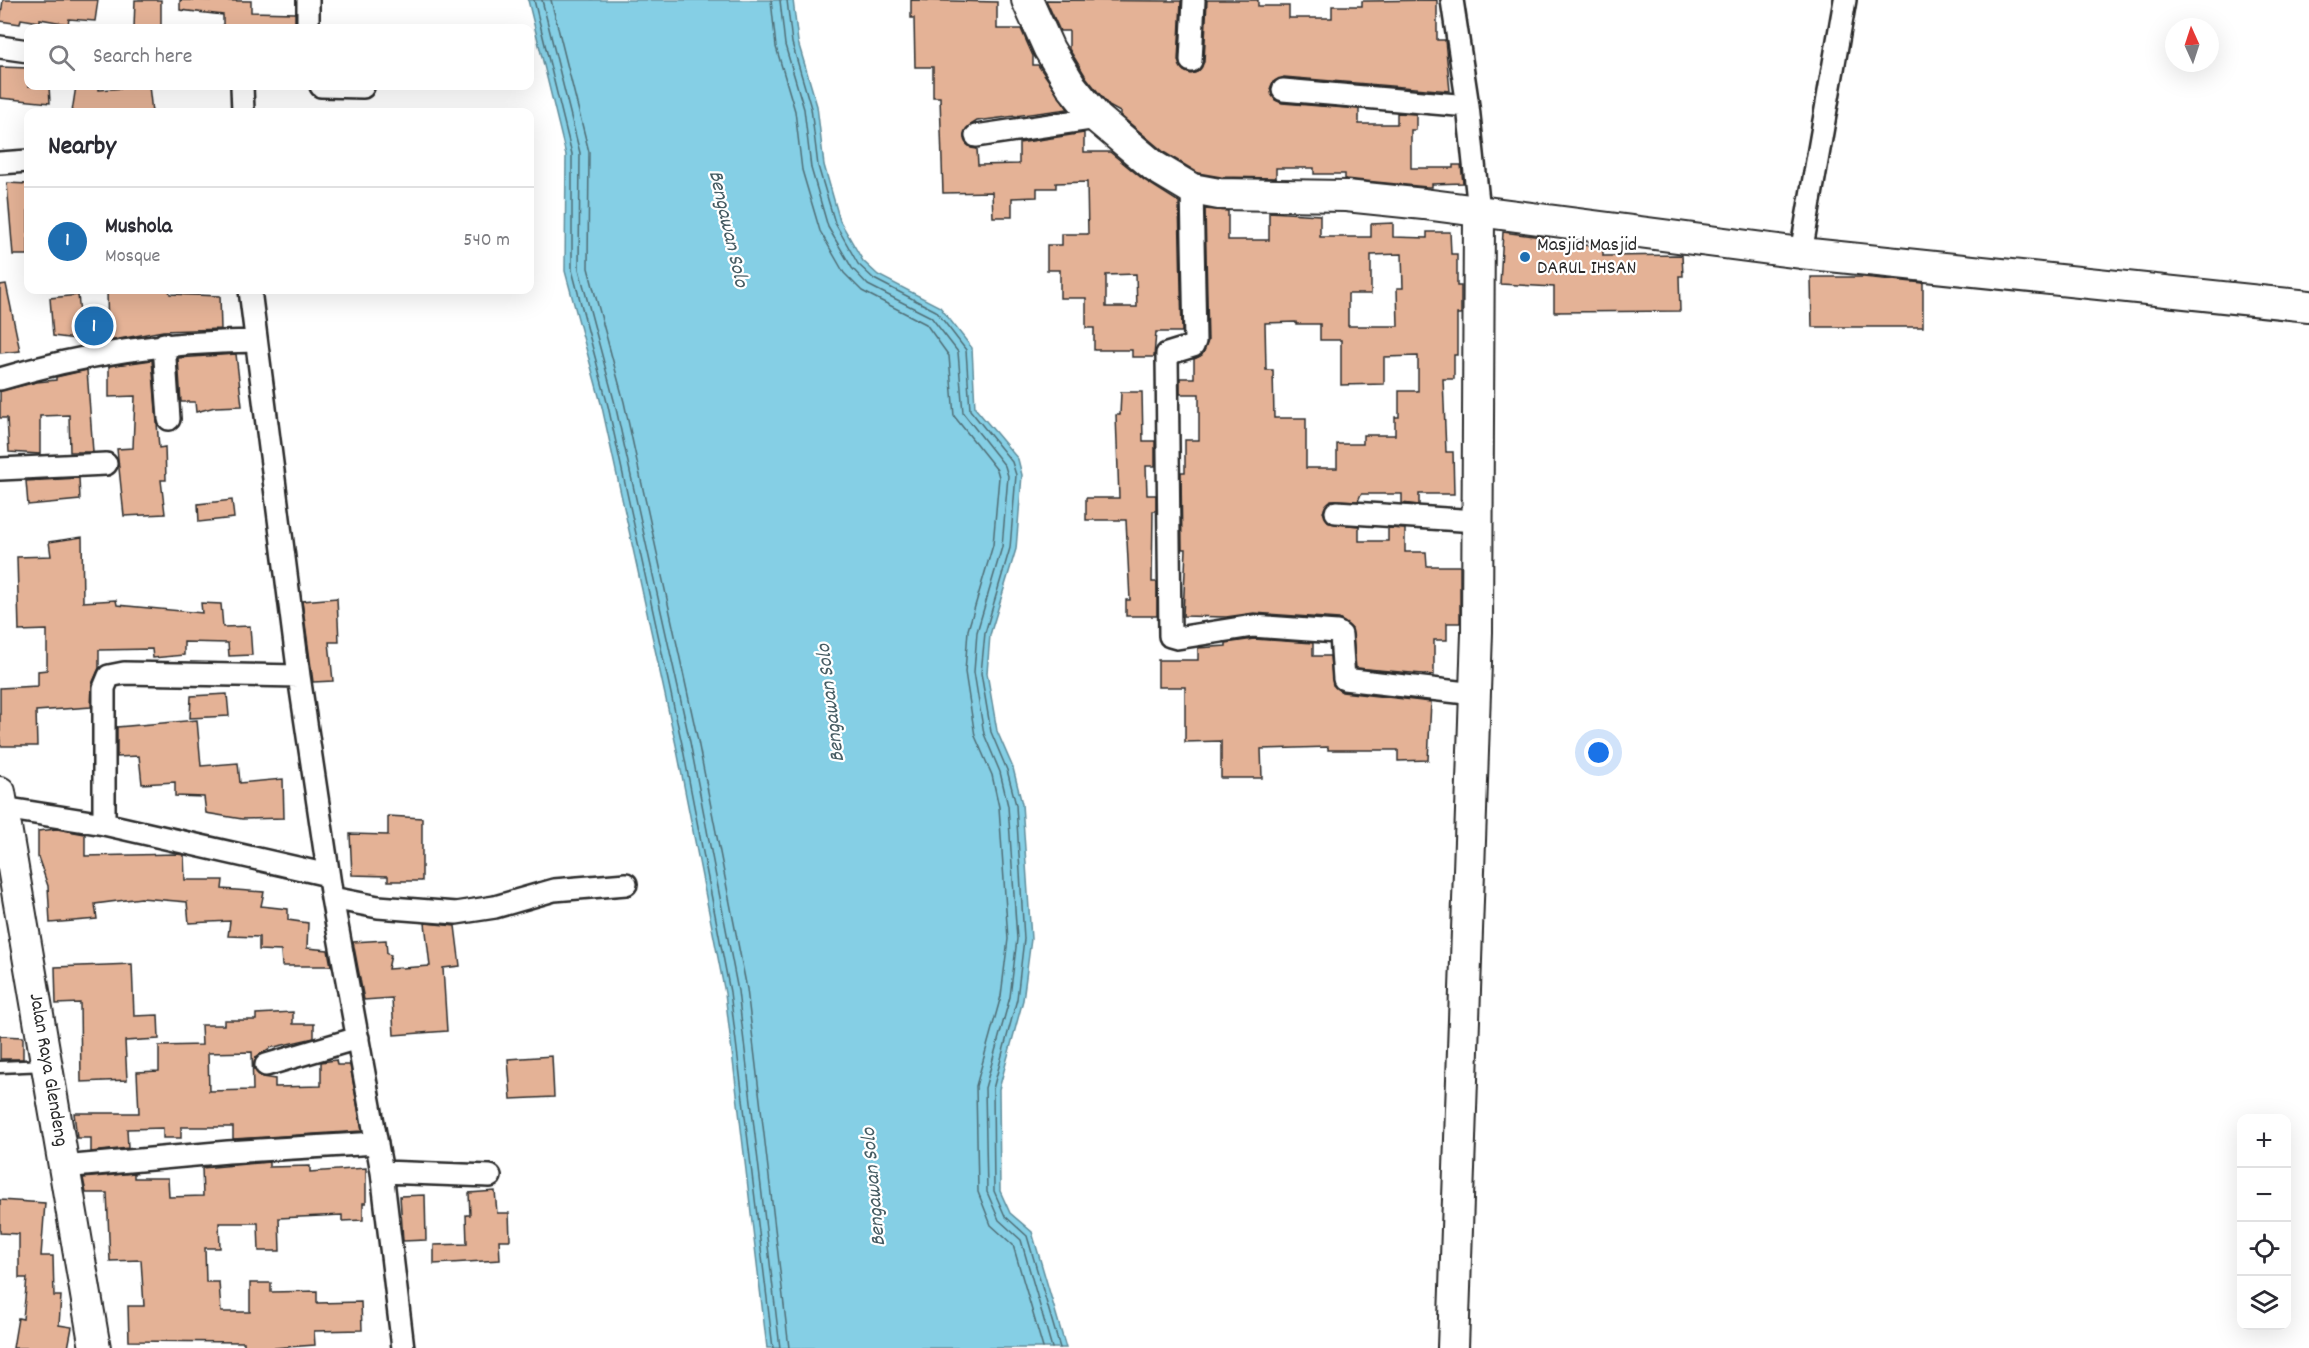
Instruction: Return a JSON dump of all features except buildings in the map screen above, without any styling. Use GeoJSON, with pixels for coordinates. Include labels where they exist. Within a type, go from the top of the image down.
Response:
{"type":"FeatureCollection","features":[{"type":"Feature","properties":{"kind":"street"},"geometry":{"type":"LineString","coordinates":[[308,0],[308,24]]}},
{"type":"Feature","properties":{"kind":"street"},"geometry":{"type":"LineString","coordinates":[[1026,0],[1049,49],[1071,87],[1097,118],[1155,167],[1192,189],[1219,194],[1346,196],[1801,253],[2309,306]]}},
{"type":"Feature","properties":{"kind":"street"},"geometry":{"type":"LineString","coordinates":[[1191,61],[1194,0]]}},
{"type":"Feature","properties":{"kind":"street"},"geometry":{"type":"LineString","coordinates":[[1452,0],[1468,106],[1479,212],[1475,694],[1453,1348]]}},
{"type":"Feature","properties":{"kind":"street"},"geometry":{"type":"LineString","coordinates":[[1801,253],[1845,0]]}},
{"type":"Feature","properties":{"kind":"street"},"geometry":{"type":"LineString","coordinates":[[0,47],[24,50]]}},
{"type":"Feature","properties":{"kind":"street"},"geometry":{"type":"LineString","coordinates":[[242,90],[243,108]]}},
{"type":"Feature","properties":{"kind":"street"},"geometry":{"type":"LineString","coordinates":[[1282,90],[1468,106]]}},
{"type":"Feature","properties":{"kind":"street"},"geometry":{"type":"LineString","coordinates":[[976,136],[1097,118]]}},
{"type":"Feature","properties":{"kind":"street"},"geometry":{"type":"LineString","coordinates":[[0,163],[24,161]]}},
{"type":"Feature","properties":{"kind":"street"},"geometry":{"type":"LineString","coordinates":[[1192,189],[1195,341],[1192,346],[1167,354],[1170,637],[1177,638],[1253,626],[1337,632],[1341,635],[1342,673],[1345,680],[1475,694]]}},
{"type":"Feature","properties":{"kind":"street"},"geometry":{"type":"LineString","coordinates":[[250,294],[299,676],[332,898],[382,1172],[403,1348]]}},
{"type":"Feature","properties":{"kind":"street"},"geometry":{"type":"LineString","coordinates":[[0,379],[62,360],[164,345],[255,341]]}},
{"type":"Feature","properties":{"kind":"street"},"geometry":{"type":"LineString","coordinates":[[164,345],[169,419]]}},
{"type":"Feature","properties":{"kind":"street"},"geometry":{"type":"LineString","coordinates":[[0,469],[106,464]]}},
{"type":"Feature","properties":{"kind":"street"},"geometry":{"type":"LineString","coordinates":[[1336,512],[1477,521]]}},
{"type":"Feature","properties":{"kind":"street"},"geometry":{"type":"LineString","coordinates":[[104,824],[104,688],[109,676],[124,673],[299,676]]}},
{"type":"Feature","properties":{"kind":"street"},"geometry":{"type":"LineString","coordinates":[[1,800],[328,874]]}},
{"type":"Feature","properties":{"kind":"street","name":"Jalan Raya Glendeng"},"geometry":{"type":"LineString","coordinates":[[1,800],[10,913],[46,1065],[95,1348]]}},
{"type":"Feature","properties":{"kind":"street"},"geometry":{"type":"LineString","coordinates":[[332,898],[399,910],[456,913],[495,907],[554,890],[626,885]]}},
{"type":"Feature","properties":{"kind":"street"},"geometry":{"type":"LineString","coordinates":[[266,1065],[358,1038]]}},
{"type":"Feature","properties":{"kind":"street"},"geometry":{"type":"LineString","coordinates":[[63,1167],[228,1152],[377,1143]]}},
{"type":"Feature","properties":{"kind":"street"},"geometry":{"type":"LineString","coordinates":[[382,1172],[490,1176]]}},
{"type":"Feature","properties":{"kind":"lane"},"geometry":{"type":"LineString","coordinates":[[0,1067],[46,1065]]}},
{"type":"Feature","properties":{"kind":"water","name":"Bengawan Solo"},"geometry":{"type":"Polygon","coordinates":[[[528,0],[793,0],[798,42],[817,106],[824,165],[840,221],[863,261],[878,275],[940,307],[972,348],[975,408],[1018,459],[1022,475],[1016,549],[990,635],[987,673],[997,731],[1013,768],[1022,804],[1031,939],[1023,1000],[999,1089],[1000,1191],[1010,1213],[1032,1232],[1066,1348],[767,1348],[725,993],[676,745],[602,407],[565,271],[566,155],[528,0]]]}},
{"type":"Feature","properties":{"kind":"place","name":"Masjid Masjid DARUL IHSAN"},"geometry":{"type":"Point","coordinates":[1525,257]}},
{"type":"Feature","properties":{"kind":"place","name":"Mushola"},"geometry":{"type":"Point","coordinates":[94,326]}}]}
